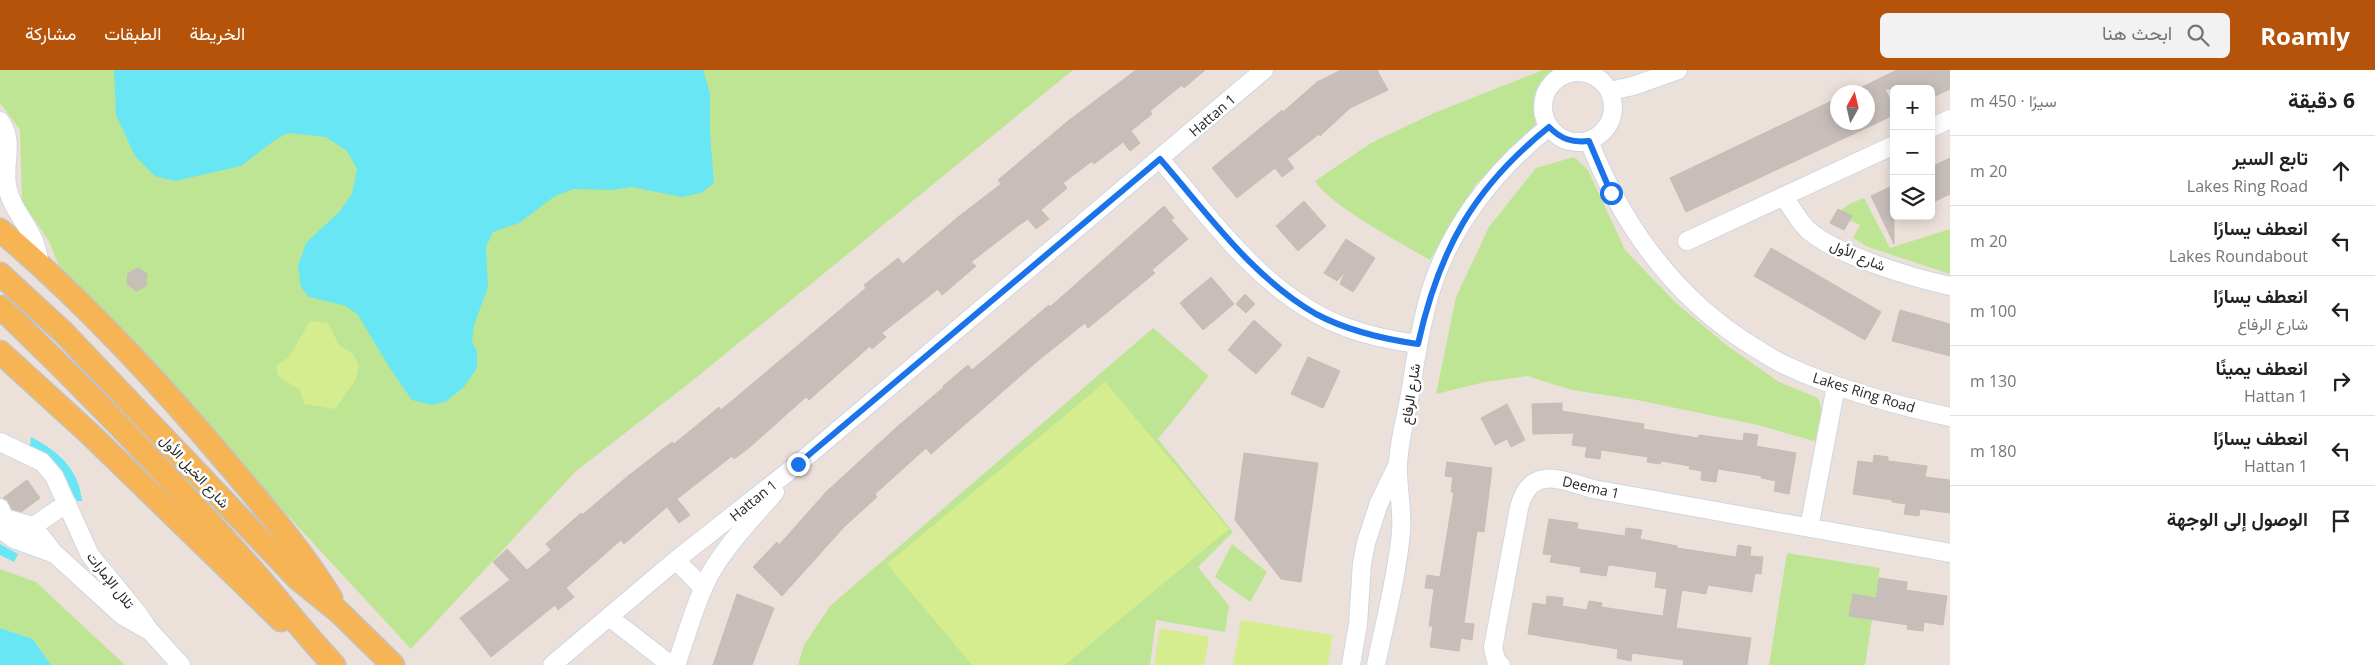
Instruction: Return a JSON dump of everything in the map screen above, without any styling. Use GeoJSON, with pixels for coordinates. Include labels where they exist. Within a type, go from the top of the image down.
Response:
{"type":"FeatureCollection","features":[{"type":"Feature","properties":{"kind":"main road"},"geometry":{"type":"LineString","coordinates":[[0,230],[40,263],[155,380],[293,541],[339,612]]}},
{"type":"Feature","properties":{"kind":"main road","name":"شارع الخيل الأول"},"geometry":{"type":"LineString","coordinates":[[0,274],[64,333],[297,578],[339,612],[392,665]]}},
{"type":"Feature","properties":{"kind":"main road","name":"شارع الخيل الأول"},"geometry":{"type":"LineString","coordinates":[[0,307],[112,417],[278,598],[314,644],[334,665]]}},
{"type":"Feature","properties":{"kind":"main road"},"geometry":{"type":"LineString","coordinates":[[0,352],[91,435],[268,609],[290,628],[314,644]]}},
{"type":"Feature","properties":{"kind":"street","name":"Hattan 1"},"geometry":{"type":"LineString","coordinates":[[552,665],[676,560],[798,464],[1264,70]]}},
{"type":"Feature","properties":{"kind":"street"},"geometry":{"type":"LineString","coordinates":[[1610,91],[1654,74],[1678,70]]}},
{"type":"Feature","properties":{"kind":"street"},"geometry":{"type":"LineString","coordinates":[[1572,71],[1595,75],[1604,82],[1610,91],[1614,103],[1613,115],[1608,126],[1600,135],[1589,141],[1578,142],[1567,140],[1557,135],[1549,127],[1544,116],[1545,93],[1551,83],[1561,76],[1572,71]]}},
{"type":"Feature","properties":{"kind":"street"},"geometry":{"type":"LineString","coordinates":[[1935,126],[1950,119]]}},
{"type":"Feature","properties":{"kind":"street"},"geometry":{"type":"LineString","coordinates":[[0,121],[9,138],[4,164],[9,196],[13,207],[34,241],[40,263]]}},
{"type":"Feature","properties":{"kind":"street","name":"شارع الرفاع"},"geometry":{"type":"LineString","coordinates":[[1376,665],[1401,529],[1402,508],[1398,464],[1427,302],[1441,263],[1461,225],[1485,190],[1513,158],[1549,127]]}},
{"type":"Feature","properties":{"kind":"street","name":"Lakes Ring Road"},"geometry":{"type":"LineString","coordinates":[[1589,141],[1611,193],[1632,228],[1656,262],[1694,302],[1737,337],[1785,366],[1836,386],[1950,416]]}},
{"type":"Feature","properties":{"kind":"street"},"geometry":{"type":"LineString","coordinates":[[1687,241],[1890,147]]}},
{"type":"Feature","properties":{"kind":"street"},"geometry":{"type":"LineString","coordinates":[[1160,159],[1261,274],[1288,296],[1318,314],[1350,329],[1383,338],[1418,344]]}},
{"type":"Feature","properties":{"kind":"street","name":"شارع الأول"},"geometry":{"type":"LineString","coordinates":[[1784,196],[1794,215],[1809,231],[1828,243],[1898,272],[1950,286]]}},
{"type":"Feature","properties":{"kind":"street"},"geometry":{"type":"LineString","coordinates":[[1809,528],[1836,386]]}},
{"type":"Feature","properties":{"kind":"street","name":"تلال الإمارات"},"geometry":{"type":"LineString","coordinates":[[0,442],[42,462],[54,476],[90,555],[149,630]]}},
{"type":"Feature","properties":{"kind":"street"},"geometry":{"type":"LineString","coordinates":[[676,665],[703,588],[720,559],[798,464]]}},
{"type":"Feature","properties":{"kind":"street","name":"شارع الرفاع"},"geometry":{"type":"LineString","coordinates":[[1351,665],[1358,624],[1362,564],[1366,543],[1379,503],[1398,464]]}},
{"type":"Feature","properties":{"kind":"street","name":"Deema 1"},"geometry":{"type":"LineString","coordinates":[[1501,665],[1496,660],[1493,648],[1518,508],[1528,486],[1538,480],[1551,478],[1593,489],[1950,553]]}},
{"type":"Feature","properties":{"kind":"street"},"geometry":{"type":"LineString","coordinates":[[7,534],[33,526],[67,503]]}},
{"type":"Feature","properties":{"kind":"street"},"geometry":{"type":"LineString","coordinates":[[0,508],[4,518],[33,526]]}},
{"type":"Feature","properties":{"kind":"street","name":"تلال الإمارات"},"geometry":{"type":"LineString","coordinates":[[33,526],[55,554],[123,616],[149,630]]}},
{"type":"Feature","properties":{"kind":"street","name":"تلال الإمارات"},"geometry":{"type":"LineString","coordinates":[[7,534],[55,554]]}},
{"type":"Feature","properties":{"kind":"street"},"geometry":{"type":"LineString","coordinates":[[676,560],[703,588]]}},
{"type":"Feature","properties":{"kind":"street"},"geometry":{"type":"LineString","coordinates":[[609,617],[671,665]]}},
{"type":"Feature","properties":{"kind":"street"},"geometry":{"type":"LineString","coordinates":[[149,630],[181,665]]}},
{"type":"Feature","properties":{"kind":"green space"},"geometry":{"type":"Polygon","coordinates":[[[0,70],[1073,70],[697,377],[575,472],[411,649],[60,269],[49,241],[22,202],[20,130],[0,103],[0,70]]]}},
{"type":"Feature","properties":{"kind":"green space"},"geometry":{"type":"Polygon","coordinates":[[[1543,70],[1554,70],[1540,98],[1540,120],[1476,184],[1430,260],[1350,212],[1323,191],[1315,181],[1371,143],[1434,113],[1543,70]]]}},
{"type":"Feature","properties":{"kind":"green space"},"geometry":{"type":"Polygon","coordinates":[[[1574,157],[1588,170],[1625,250],[1676,303],[1725,344],[1779,382],[1818,398],[1825,418],[1821,443],[1758,425],[1637,400],[1572,390],[1527,376],[1485,382],[1436,394],[1456,297],[1489,227],[1536,168],[1574,157]]]}},
{"type":"Feature","properties":{"kind":"green space"},"geometry":{"type":"Polygon","coordinates":[[[1864,198],[1890,248],[1950,229],[1950,274],[1868,247],[1853,238],[1860,225],[1842,217],[1834,227],[1840,211],[1864,198]]]}},
{"type":"Feature","properties":{"kind":"green space"},"geometry":{"type":"Polygon","coordinates":[[[310,321],[328,323],[339,345],[353,354],[359,365],[355,381],[335,409],[304,404],[300,390],[278,376],[276,366],[289,357],[310,321]]]}},
{"type":"Feature","properties":{"kind":"green space"},"geometry":{"type":"Polygon","coordinates":[[[1153,328],[1209,376],[1158,439],[1233,532],[1198,567],[1229,606],[1225,632],[1156,620],[1150,665],[798,665],[804,645],[830,606],[1153,328]]]}},
{"type":"Feature","properties":{"kind":"green space"},"geometry":{"type":"Polygon","coordinates":[[[1105,382],[1229,529],[1065,665],[972,665],[887,564],[1105,382]]]}},
{"type":"Feature","properties":{"kind":"green space"},"geometry":{"type":"Polygon","coordinates":[[[1232,544],[1267,572],[1250,602],[1215,577],[1232,544]]]}},
{"type":"Feature","properties":{"kind":"green space"},"geometry":{"type":"Polygon","coordinates":[[[1787,553],[1880,568],[1865,665],[1769,665],[1787,553]]]}},
{"type":"Feature","properties":{"kind":"green space"},"geometry":{"type":"Polygon","coordinates":[[[0,569],[36,582],[125,665],[51,665],[33,639],[0,628],[0,569]]]}},
{"type":"Feature","properties":{"kind":"green space"},"geometry":{"type":"Polygon","coordinates":[[[1241,620],[1333,635],[1328,665],[1233,665],[1241,620]]]}},
{"type":"Feature","properties":{"kind":"green space"},"geometry":{"type":"Polygon","coordinates":[[[1160,628],[1209,637],[1204,665],[1154,665],[1160,628]]]}},
{"type":"Feature","properties":{"kind":"water"},"geometry":{"type":"Polygon","coordinates":[[[114,70],[703,70],[710,93],[710,133],[714,183],[701,193],[682,197],[631,187],[613,190],[574,189],[555,196],[519,223],[493,232],[486,247],[488,287],[474,325],[472,342],[477,351],[477,368],[463,388],[445,402],[431,405],[412,400],[391,370],[358,315],[346,306],[309,297],[301,287],[298,266],[306,243],[339,212],[352,194],[357,169],[347,151],[326,137],[288,133],[275,140],[241,166],[175,181],[155,176],[135,156],[116,115],[114,70]]]}},
{"type":"Feature","properties":{"kind":"water"},"geometry":{"type":"Polygon","coordinates":[[[31,437],[50,448],[66,462],[77,479],[82,501],[75,501],[68,483],[59,468],[47,457],[30,446],[31,437]]]}},
{"type":"Feature","properties":{"kind":"water"},"geometry":{"type":"Polygon","coordinates":[[[0,544],[18,554],[14,562],[0,555],[0,544]]]}},
{"type":"Feature","properties":{"kind":"water"},"geometry":{"type":"Polygon","coordinates":[[[0,628],[33,639],[51,665],[0,665],[0,628]]]}},
{"type":"Feature","properties":{"kind":"building"},"geometry":{"type":"Polygon","coordinates":[[[1136,70],[1205,70],[1184,88],[1182,85],[1150,111],[1152,114],[1131,131],[1140,143],[1130,151],[1123,142],[1094,164],[1092,161],[1063,183],[1067,188],[1041,210],[1049,219],[1036,229],[1028,219],[1019,225],[971,262],[976,266],[942,295],[938,289],[882,333],[886,337],[872,349],[870,346],[809,400],[806,397],[750,447],[734,459],[732,456],[677,499],[690,515],[679,523],[667,507],[624,544],[621,540],[566,588],[574,597],[558,610],[555,605],[491,657],[460,618],[510,580],[493,562],[507,549],[527,570],[551,550],[546,544],[581,513],[582,515],[628,476],[672,442],[674,444],[719,407],[721,410],[866,288],[864,285],[898,258],[903,264],[958,217],[1001,184],[998,180],[1068,121],[1136,70]]]}},
{"type":"Feature","properties":{"kind":"building"},"geometry":{"type":"Polygon","coordinates":[[[1341,70],[1377,70],[1388,90],[1350,108],[1320,136],[1319,134],[1287,159],[1294,168],[1282,177],[1275,168],[1237,198],[1212,168],[1282,110],[1283,112],[1317,82],[1341,70]]]}},
{"type":"Feature","properties":{"kind":"building"},"geometry":{"type":"Polygon","coordinates":[[[1897,70],[1950,70],[1950,89],[1935,96],[1935,85],[1890,85],[1890,89],[1885,89],[1890,99],[1890,117],[1875,124],[1875,85],[1866,85],[1897,70]]]}},
{"type":"Feature","properties":{"kind":"building"},"geometry":{"type":"Polygon","coordinates":[[[1830,102],[1830,130],[1862,130],[1686,212],[1670,178],[1830,102]]]}},
{"type":"Feature","properties":{"kind":"building"},"geometry":{"type":"Polygon","coordinates":[[[1950,158],[1950,194],[1935,201],[1935,175],[1935,165],[1950,158]]]}},
{"type":"Feature","properties":{"kind":"building"},"geometry":{"type":"Polygon","coordinates":[[[1890,187],[1890,220],[1894,220],[1894,244],[1871,196],[1890,187]]]}},
{"type":"Feature","properties":{"kind":"building"},"geometry":{"type":"Polygon","coordinates":[[[1304,201],[1326,226],[1298,251],[1276,226],[1304,201]]]}},
{"type":"Feature","properties":{"kind":"building"},"geometry":{"type":"Polygon","coordinates":[[[1164,206],[1174,218],[1171,220],[1188,239],[1152,270],[1155,273],[1088,328],[1085,323],[1040,359],[931,454],[926,448],[875,494],[877,497],[844,527],[782,596],[753,567],[777,542],[779,545],[826,492],[943,386],[968,365],[972,370],[1049,305],[1050,307],[1164,206]]]}},
{"type":"Feature","properties":{"kind":"building"},"geometry":{"type":"Polygon","coordinates":[[[1838,209],[1852,216],[1844,230],[1830,223],[1838,209]]]}},
{"type":"Feature","properties":{"kind":"building"},"geometry":{"type":"Polygon","coordinates":[[[1346,239],[1375,258],[1353,292],[1340,284],[1345,272],[1337,281],[1324,273],[1346,239]]]}},
{"type":"Feature","properties":{"kind":"building"},"geometry":{"type":"Polygon","coordinates":[[[1771,248],[1881,312],[1865,340],[1754,276],[1771,248]]]}},
{"type":"Feature","properties":{"kind":"building"},"geometry":{"type":"Polygon","coordinates":[[[138,268],[147,274],[146,286],[137,291],[127,284],[128,273],[138,268]]]}},
{"type":"Feature","properties":{"kind":"building"},"geometry":{"type":"Polygon","coordinates":[[[1211,277],[1234,304],[1203,330],[1180,303],[1211,277]]]}},
{"type":"Feature","properties":{"kind":"building"},"geometry":{"type":"Polygon","coordinates":[[[1245,294],[1255,304],[1246,313],[1236,304],[1245,294]]]}},
{"type":"Feature","properties":{"kind":"building"},"geometry":{"type":"Polygon","coordinates":[[[1900,310],[1950,324],[1950,356],[1892,341],[1900,310]]]}},
{"type":"Feature","properties":{"kind":"building"},"geometry":{"type":"Polygon","coordinates":[[[1254,320],[1282,345],[1256,374],[1228,350],[1254,320]]]}},
{"type":"Feature","properties":{"kind":"building"},"geometry":{"type":"Polygon","coordinates":[[[1308,357],[1340,371],[1323,408],[1291,394],[1308,357]]]}},
{"type":"Feature","properties":{"kind":"building"},"geometry":{"type":"Polygon","coordinates":[[[1562,403],[1562,411],[1644,424],[1643,429],[1698,438],[1699,435],[1743,441],[1744,433],[1758,435],[1756,446],[1796,453],[1789,494],[1774,491],[1776,481],[1761,478],[1762,476],[1718,469],[1716,482],[1701,480],[1702,471],[1689,469],[1690,466],[1661,461],[1660,464],[1647,462],[1648,457],[1601,450],[1600,459],[1585,457],[1587,447],[1572,445],[1574,433],[1533,434],[1532,404],[1562,403]]]}},
{"type":"Feature","properties":{"kind":"building"},"geometry":{"type":"Polygon","coordinates":[[[1507,404],[1525,440],[1511,447],[1507,439],[1495,445],[1481,418],[1507,404]]]}},
{"type":"Feature","properties":{"kind":"building"},"geometry":{"type":"Polygon","coordinates":[[[1244,453],[1318,463],[1301,582],[1281,579],[1235,520],[1244,453]]]}},
{"type":"Feature","properties":{"kind":"building"},"geometry":{"type":"Polygon","coordinates":[[[1874,455],[1888,457],[1888,461],[1927,466],[1925,477],[1950,480],[1950,513],[1920,509],[1919,516],[1904,514],[1906,504],[1853,494],[1858,461],[1873,463],[1874,455]]]}},
{"type":"Feature","properties":{"kind":"building"},"geometry":{"type":"Polygon","coordinates":[[[1447,462],[1492,468],[1484,532],[1477,531],[1464,623],[1474,624],[1472,640],[1461,638],[1459,651],[1430,647],[1433,626],[1429,626],[1434,589],[1425,588],[1427,575],[1440,577],[1454,492],[1451,492],[1453,477],[1445,476],[1447,462]]]}},
{"type":"Feature","properties":{"kind":"building"},"geometry":{"type":"Polygon","coordinates":[[[27,480],[40,498],[21,512],[12,509],[7,500],[3,498],[27,480]]]}},
{"type":"Feature","properties":{"kind":"building"},"geometry":{"type":"Polygon","coordinates":[[[1549,519],[1578,523],[1577,529],[1625,536],[1626,528],[1642,530],[1640,539],[1677,546],[1677,548],[1736,557],[1738,545],[1751,547],[1750,556],[1763,557],[1761,574],[1755,573],[1752,592],[1708,585],[1706,594],[1682,590],[1676,628],[1751,638],[1747,665],[1683,665],[1684,660],[1632,653],[1631,661],[1617,658],[1618,649],[1528,634],[1533,603],[1546,605],[1547,596],[1563,598],[1562,606],[1587,610],[1589,601],[1602,603],[1601,607],[1663,616],[1667,589],[1655,587],[1657,572],[1611,565],[1608,566],[1606,576],[1580,572],[1581,567],[1550,562],[1552,555],[1543,554],[1549,519]]]}},
{"type":"Feature","properties":{"kind":"building"},"geometry":{"type":"Polygon","coordinates":[[[1879,578],[1907,582],[1906,590],[1947,596],[1943,625],[1924,622],[1923,631],[1907,629],[1908,625],[1849,616],[1853,594],[1876,598],[1879,578]]]}},
{"type":"Feature","properties":{"kind":"building"},"geometry":{"type":"Polygon","coordinates":[[[737,594],[774,608],[752,665],[713,665],[737,594]]]}},
{"type":"Feature","properties":{"kind":"route"},"geometry":{"type":"LineString","coordinates":[[798,464],[1160,159],[1261,274],[1288,296],[1318,314],[1350,329],[1383,338],[1418,344],[1427,302],[1441,263],[1461,225],[1485,190],[1513,158],[1549,127],[1557,135],[1567,140],[1589,141],[1611,193]]}}]}
